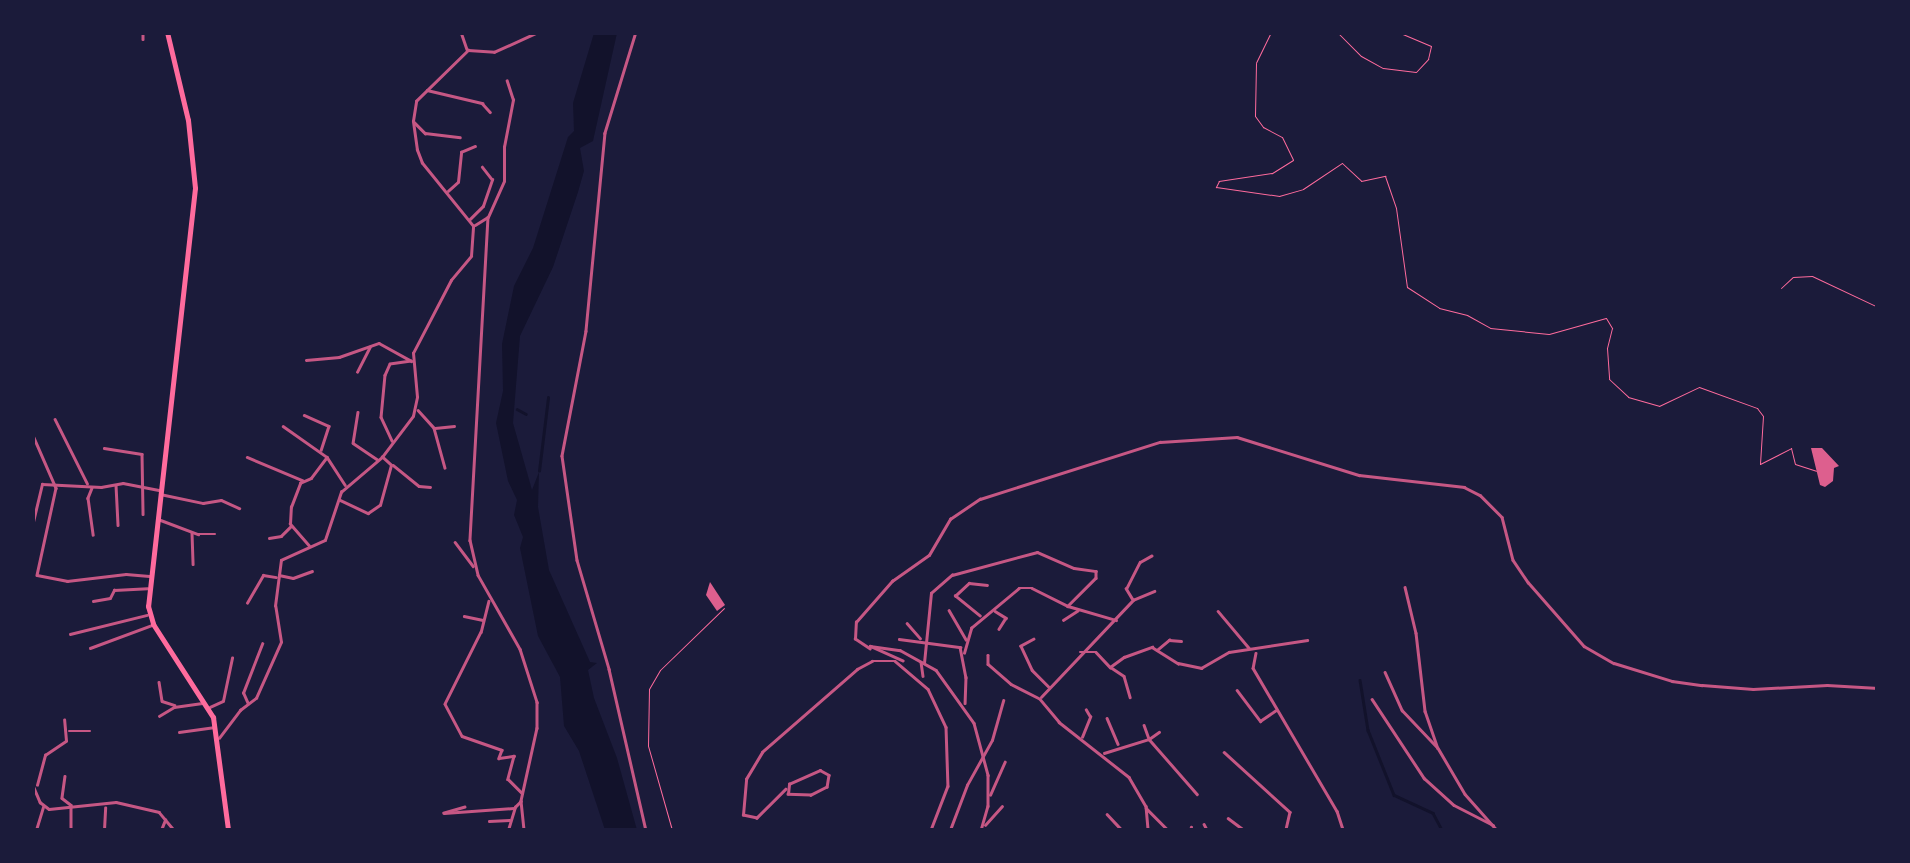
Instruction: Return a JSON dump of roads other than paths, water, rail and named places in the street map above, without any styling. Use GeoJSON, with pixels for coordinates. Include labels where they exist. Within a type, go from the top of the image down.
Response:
{"type":"FeatureCollection","features":[{"type":"Feature","properties":{"kind":"main road"},"geometry":{"type":"LineString","coordinates":[[167,32],[188,120],[195,172],[149,614],[208,705],[216,727],[228,830]]}},
{"type":"Feature","properties":{"kind":"street"},"geometry":{"type":"LineString","coordinates":[[143,32],[143,39]]}},
{"type":"Feature","properties":{"kind":"street"},"geometry":{"type":"LineString","coordinates":[[461,32],[468,50]]}},
{"type":"Feature","properties":{"kind":"street"},"geometry":{"type":"LineString","coordinates":[[444,468],[434,428],[416,410],[410,361],[451,280],[471,256],[473,226],[422,163],[413,121],[416,101],[468,50],[494,52],[538,32]]}},
{"type":"Feature","properties":{"kind":"street"},"geometry":{"type":"LineString","coordinates":[[643,32],[636,35],[604,133],[588,318],[562,456],[577,560],[646,830]]}},
{"type":"Feature","properties":{"kind":"street"},"geometry":{"type":"LineString","coordinates":[[474,567],[472,484],[488,218],[504,181],[504,147],[513,100],[506,81]]}},
{"type":"Feature","properties":{"kind":"street"},"geometry":{"type":"LineString","coordinates":[[426,89],[482,104],[490,112]]}},
{"type":"Feature","properties":{"kind":"street"},"geometry":{"type":"LineString","coordinates":[[413,121],[425,133],[460,136]]}},
{"type":"Feature","properties":{"kind":"street"},"geometry":{"type":"LineString","coordinates":[[446,192],[458,182],[461,152],[475,146]]}},
{"type":"Feature","properties":{"kind":"street"},"geometry":{"type":"LineString","coordinates":[[469,220],[483,206],[490,184],[491,176],[482,166]]}},
{"type":"Feature","properties":{"kind":"street"},"geometry":{"type":"LineString","coordinates":[[473,226],[488,218]]}},
{"type":"Feature","properties":{"kind":"street"},"geometry":{"type":"LineString","coordinates":[[306,360],[339,357],[384,345],[410,361]]}},
{"type":"Feature","properties":{"kind":"street"},"geometry":{"type":"LineString","coordinates":[[356,372],[371,346]]}},
{"type":"Feature","properties":{"kind":"street"},"geometry":{"type":"LineString","coordinates":[[392,442],[381,417],[385,375],[390,364],[410,361]]}},
{"type":"Feature","properties":{"kind":"street"},"geometry":{"type":"LineString","coordinates":[[218,740],[266,682],[281,642],[276,617],[277,576],[283,558],[330,534],[338,500],[346,486],[380,458],[416,410]]}},
{"type":"Feature","properties":{"kind":"street"},"geometry":{"type":"LineString","coordinates":[[358,412],[353,443],[419,486],[430,487]]}},
{"type":"Feature","properties":{"kind":"street"},"geometry":{"type":"LineString","coordinates":[[304,415],[329,426],[320,451]]}},
{"type":"Feature","properties":{"kind":"street"},"geometry":{"type":"LineString","coordinates":[[55,418],[87,484]]}},
{"type":"Feature","properties":{"kind":"street"},"geometry":{"type":"LineString","coordinates":[[282,426],[327,457],[346,486]]}},
{"type":"Feature","properties":{"kind":"street"},"geometry":{"type":"LineString","coordinates":[[434,428],[454,426]]}},
{"type":"Feature","properties":{"kind":"street"},"geometry":{"type":"LineString","coordinates":[[32,433],[56,485],[46,546],[36,572],[40,578],[60,581],[126,574],[150,576]]}},
{"type":"Feature","properties":{"kind":"street"},"geometry":{"type":"LineString","coordinates":[[931,830],[948,786],[946,727],[928,689],[897,657],[870,649],[854,639],[856,622],[892,581],[929,555],[950,520],[980,498],[1160,442],[1237,437],[1359,475],[1464,487],[1480,495],[1502,517],[1513,560],[1528,582],[1584,646],[1614,663],[1656,677],[1702,685],[1878,688]]}},
{"type":"Feature","properties":{"kind":"street"},"geometry":{"type":"LineString","coordinates":[[104,448],[142,454],[142,514]]}},
{"type":"Feature","properties":{"kind":"street"},"geometry":{"type":"LineString","coordinates":[[247,457],[304,481]]}},
{"type":"Feature","properties":{"kind":"street"},"geometry":{"type":"LineString","coordinates":[[309,548],[292,526],[291,507],[304,481],[327,457]]}},
{"type":"Feature","properties":{"kind":"street"},"geometry":{"type":"LineString","coordinates":[[338,500],[346,500],[368,513],[376,508],[391,465]]}},
{"type":"Feature","properties":{"kind":"street"},"geometry":{"type":"LineString","coordinates":[[32,482],[40,486],[116,483],[195,502],[221,500],[239,508]]}},
{"type":"Feature","properties":{"kind":"street"},"geometry":{"type":"LineString","coordinates":[[116,483],[118,525]]}},
{"type":"Feature","properties":{"kind":"street"},"geometry":{"type":"LineString","coordinates":[[32,526],[40,486]]}},
{"type":"Feature","properties":{"kind":"street"},"geometry":{"type":"LineString","coordinates":[[93,535],[88,493],[94,486]]}},
{"type":"Feature","properties":{"kind":"street"},"geometry":{"type":"LineString","coordinates":[[156,518],[192,532],[215,534]]}},
{"type":"Feature","properties":{"kind":"street"},"geometry":{"type":"LineString","coordinates":[[269,538],[281,536],[292,526]]}},
{"type":"Feature","properties":{"kind":"street"},"geometry":{"type":"LineString","coordinates":[[192,532],[193,564]]}},
{"type":"Feature","properties":{"kind":"street"},"geometry":{"type":"LineString","coordinates":[[455,542],[474,567],[520,649],[537,702],[537,728],[521,801],[524,830]]}},
{"type":"Feature","properties":{"kind":"street"},"geometry":{"type":"LineString","coordinates":[[923,676],[930,597],[942,581],[1028,552],[1096,571],[1096,578],[1068,606]]}},
{"type":"Feature","properties":{"kind":"street"},"geometry":{"type":"LineString","coordinates":[[1133,600],[1126,589],[1140,562],[1150,556]]}},
{"type":"Feature","properties":{"kind":"street"},"geometry":{"type":"LineString","coordinates":[[248,603],[263,575],[293,578],[312,570]]}},
{"type":"Feature","properties":{"kind":"street"},"geometry":{"type":"LineString","coordinates":[[982,617],[955,596],[969,583],[987,585]]}},
{"type":"Feature","properties":{"kind":"street"},"geometry":{"type":"LineString","coordinates":[[964,704],[966,639],[982,617],[1015,590],[1026,587],[1078,610],[1116,620]]}},
{"type":"Feature","properties":{"kind":"street"},"geometry":{"type":"LineString","coordinates":[[1404,587],[1416,633],[1425,712],[1438,748],[1465,794],[1496,828]]}},
{"type":"Feature","properties":{"kind":"street"},"geometry":{"type":"LineString","coordinates":[[94,602],[110,598],[114,590],[149,588]]}},
{"type":"Feature","properties":{"kind":"street"},"geometry":{"type":"LineString","coordinates":[[1040,698],[1133,600],[1154,591]]}},
{"type":"Feature","properties":{"kind":"street"},"geometry":{"type":"LineString","coordinates":[[490,600],[444,704],[462,736],[502,750],[502,759],[514,756],[508,779],[523,793]]}},
{"type":"Feature","properties":{"kind":"street"},"geometry":{"type":"LineString","coordinates":[[950,610],[966,639]]}},
{"type":"Feature","properties":{"kind":"street"},"geometry":{"type":"LineString","coordinates":[[994,610],[1006,618],[999,628]]}},
{"type":"Feature","properties":{"kind":"street"},"geometry":{"type":"LineString","coordinates":[[1063,620],[1078,610]]}},
{"type":"Feature","properties":{"kind":"street"},"geometry":{"type":"LineString","coordinates":[[1218,611],[1250,649]]}},
{"type":"Feature","properties":{"kind":"street"},"geometry":{"type":"LineString","coordinates":[[70,634],[149,614]]}},
{"type":"Feature","properties":{"kind":"street"},"geometry":{"type":"LineString","coordinates":[[464,616],[484,620]]}},
{"type":"Feature","properties":{"kind":"street"},"geometry":{"type":"LineString","coordinates":[[907,623],[924,639]]}},
{"type":"Feature","properties":{"kind":"street"},"geometry":{"type":"LineString","coordinates":[[90,648],[153,624]]}},
{"type":"Feature","properties":{"kind":"street"},"geometry":{"type":"LineString","coordinates":[[899,638],[954,645],[964,653]]}},
{"type":"Feature","properties":{"kind":"street"},"geometry":{"type":"LineString","coordinates":[[1034,639],[1020,646],[1032,670],[1050,687]]}},
{"type":"Feature","properties":{"kind":"street"},"geometry":{"type":"LineString","coordinates":[[1157,650],[1169,640],[1181,642]]}},
{"type":"Feature","properties":{"kind":"street"},"geometry":{"type":"LineString","coordinates":[[1110,667],[1142,648],[1200,668],[1229,652],[1256,651],[1307,640]]}},
{"type":"Feature","properties":{"kind":"street"},"geometry":{"type":"LineString","coordinates":[[248,706],[243,693],[262,644]]}},
{"type":"Feature","properties":{"kind":"street"},"geometry":{"type":"LineString","coordinates":[[870,649],[873,645],[900,650],[922,662],[964,704],[985,754],[989,796]]}},
{"type":"Feature","properties":{"kind":"street"},"geometry":{"type":"LineString","coordinates":[[1256,651],[1253,668],[1337,812],[1343,830]]}},
{"type":"Feature","properties":{"kind":"street"},"geometry":{"type":"LineString","coordinates":[[1080,652],[1096,652],[1124,676],[1130,697]]}},
{"type":"Feature","properties":{"kind":"street"},"geometry":{"type":"LineString","coordinates":[[988,655],[988,664],[1010,684],[1040,698],[1053,717],[1129,777],[1146,808],[1168,830]]}},
{"type":"Feature","properties":{"kind":"street"},"geometry":{"type":"LineString","coordinates":[[159,716],[174,707],[222,702],[232,658]]}},
{"type":"Feature","properties":{"kind":"street"},"geometry":{"type":"LineString","coordinates":[[780,796],[825,788],[829,775],[820,770],[803,774],[755,818],[743,814],[746,779],[762,752],[866,664],[888,660],[904,665]]}},
{"type":"Feature","properties":{"kind":"street"},"geometry":{"type":"LineString","coordinates":[[1385,672],[1402,710],[1438,748]]}},
{"type":"Feature","properties":{"kind":"street"},"geometry":{"type":"LineString","coordinates":[[159,682],[162,701],[172,702],[174,707]]}},
{"type":"Feature","properties":{"kind":"street"},"geometry":{"type":"LineString","coordinates":[[1236,690],[1260,722],[1276,710]]}},
{"type":"Feature","properties":{"kind":"street"},"geometry":{"type":"LineString","coordinates":[[1372,698],[1424,778],[1454,804],[1496,828]]}},
{"type":"Feature","properties":{"kind":"street"},"geometry":{"type":"LineString","coordinates":[[950,830],[966,785],[985,754],[1003,701]]}},
{"type":"Feature","properties":{"kind":"street"},"geometry":{"type":"LineString","coordinates":[[1081,738],[1089,722],[1086,710]]}},
{"type":"Feature","properties":{"kind":"street"},"geometry":{"type":"LineString","coordinates":[[1106,718],[1119,747]]}},
{"type":"Feature","properties":{"kind":"street"},"geometry":{"type":"LineString","coordinates":[[36,830],[44,806],[34,784],[45,754],[63,747],[68,731],[64,720]]}},
{"type":"Feature","properties":{"kind":"street"},"geometry":{"type":"LineString","coordinates":[[1144,726],[1149,738],[1197,794]]}},
{"type":"Feature","properties":{"kind":"street"},"geometry":{"type":"LineString","coordinates":[[179,732],[216,727]]}},
{"type":"Feature","properties":{"kind":"street"},"geometry":{"type":"LineString","coordinates":[[68,731],[90,732]]}},
{"type":"Feature","properties":{"kind":"street"},"geometry":{"type":"LineString","coordinates":[[1103,754],[1159,732]]}},
{"type":"Feature","properties":{"kind":"street"},"geometry":{"type":"LineString","coordinates":[[1224,752],[1290,812],[1286,830]]}},
{"type":"Feature","properties":{"kind":"street"},"geometry":{"type":"LineString","coordinates":[[982,828],[989,796],[1005,762]]}},
{"type":"Feature","properties":{"kind":"street"},"geometry":{"type":"LineString","coordinates":[[64,776],[62,798],[71,806]]}},
{"type":"Feature","properties":{"kind":"street"},"geometry":{"type":"LineString","coordinates":[[786,789],[790,796]]}},
{"type":"Feature","properties":{"kind":"street"},"geometry":{"type":"LineString","coordinates":[[508,830],[514,808],[521,801]]}},
{"type":"Feature","properties":{"kind":"street"},"geometry":{"type":"LineString","coordinates":[[44,806],[58,810],[116,802],[143,807],[166,818],[174,830]]}},
{"type":"Feature","properties":{"kind":"street"},"geometry":{"type":"LineString","coordinates":[[70,830],[71,806]]}},
{"type":"Feature","properties":{"kind":"street"},"geometry":{"type":"LineString","coordinates":[[104,830],[106,806]]}},
{"type":"Feature","properties":{"kind":"street"},"geometry":{"type":"LineString","coordinates":[[982,828],[990,824],[1002,806]]}},
{"type":"Feature","properties":{"kind":"street"},"geometry":{"type":"LineString","coordinates":[[465,807],[444,813],[514,808]]}},
{"type":"Feature","properties":{"kind":"street"},"geometry":{"type":"LineString","coordinates":[[1146,808],[1148,830]]}},
{"type":"Feature","properties":{"kind":"street"},"geometry":{"type":"LineString","coordinates":[[1107,814],[1122,830]]}},
{"type":"Feature","properties":{"kind":"street"},"geometry":{"type":"LineString","coordinates":[[162,830],[166,818]]}},
{"type":"Feature","properties":{"kind":"street"},"geometry":{"type":"LineString","coordinates":[[1228,818],[1244,830]]}},
{"type":"Feature","properties":{"kind":"street"},"geometry":{"type":"LineString","coordinates":[[490,821],[510,820]]}},
{"type":"Feature","properties":{"kind":"street"},"geometry":{"type":"LineString","coordinates":[[1204,824],[1207,830]]}},
{"type":"Feature","properties":{"kind":"waterway"},"geometry":{"type":"LineString","coordinates":[[539,471],[548,398]]}},
{"type":"Feature","properties":{"kind":"waterway"},"geometry":{"type":"LineString","coordinates":[[517,409],[526,414]]}},
{"type":"Feature","properties":{"kind":"waterway"},"geometry":{"type":"LineString","coordinates":[[1360,680],[1368,730],[1394,795],[1433,813],[1442,830]]}}]}
